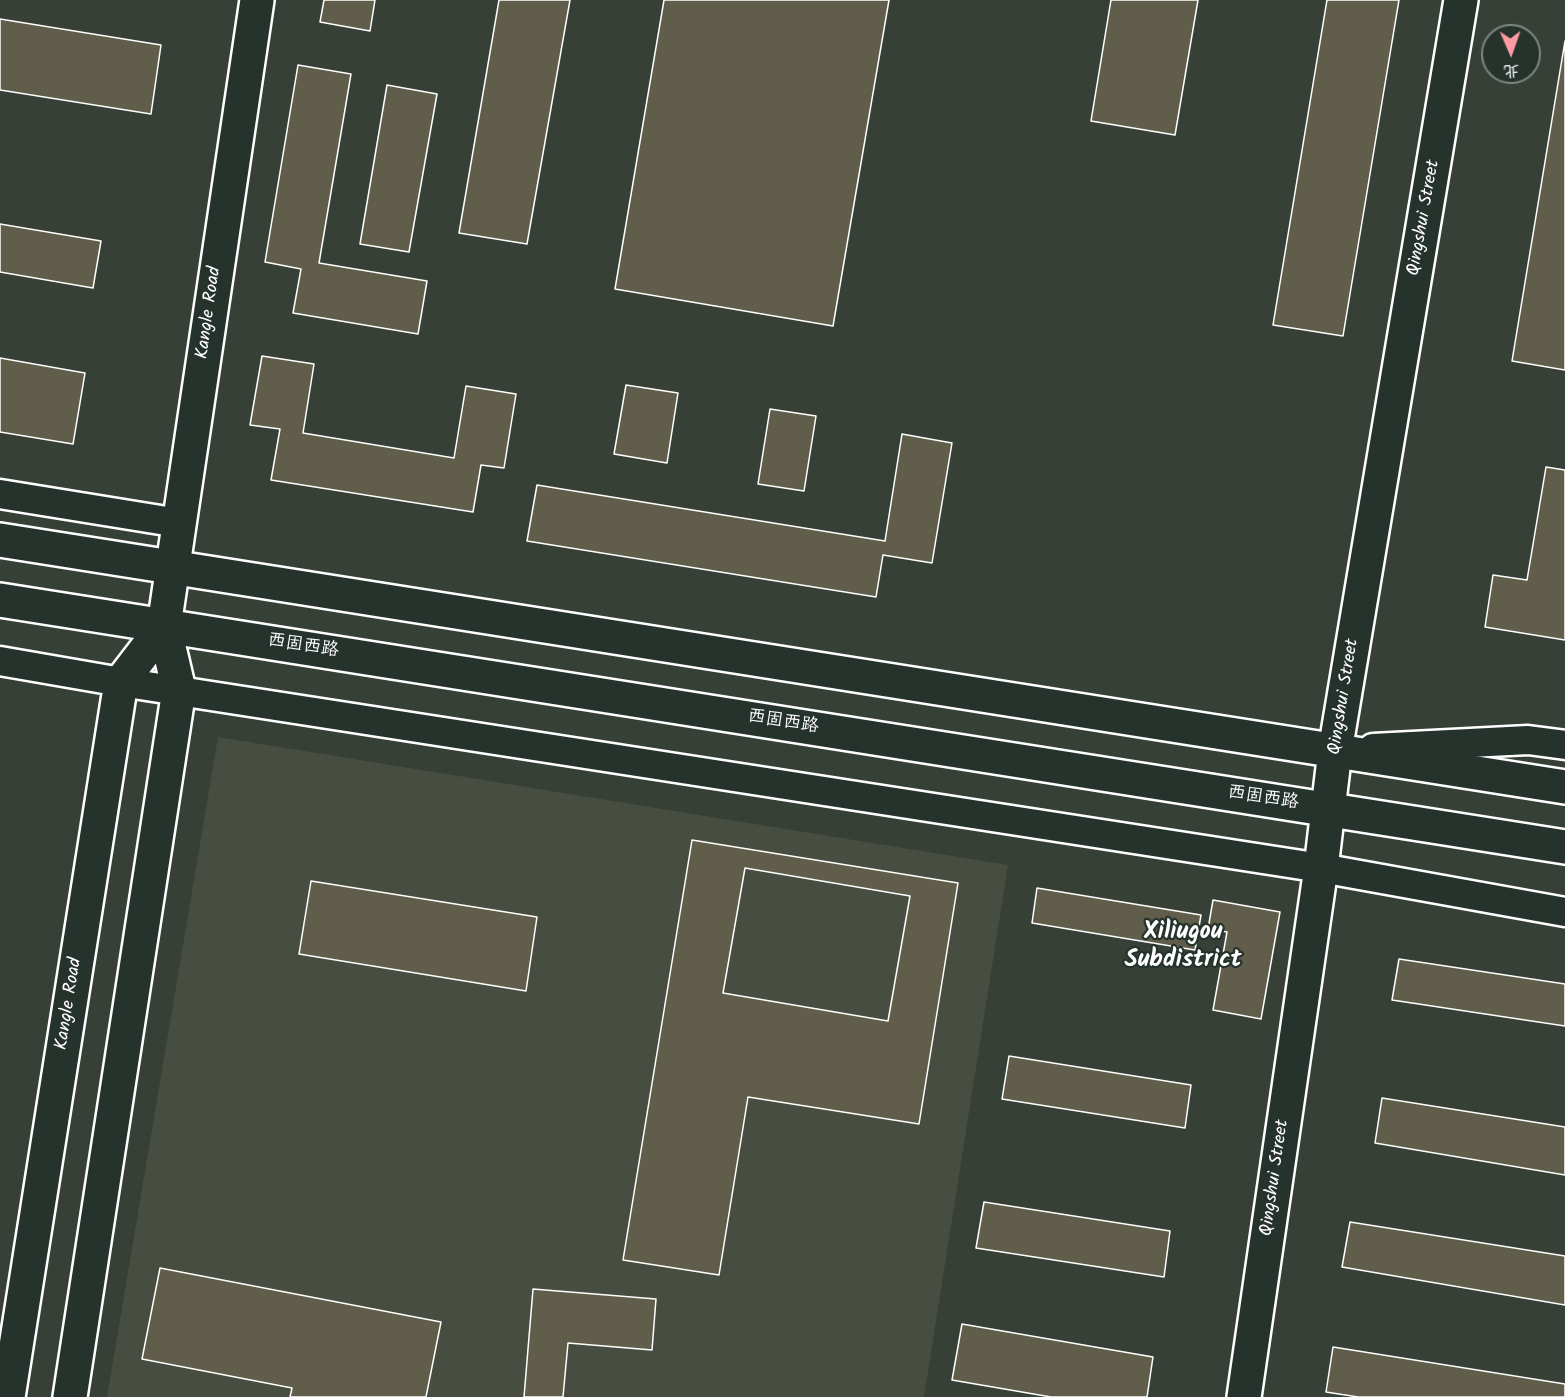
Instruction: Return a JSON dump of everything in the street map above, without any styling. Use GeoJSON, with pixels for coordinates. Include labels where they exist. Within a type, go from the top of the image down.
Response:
{"type":"FeatureCollection","features":[{"type":"Feature","properties":{"kind":"main road","name":"Kangle Road"},"geometry":{"type":"LineString","coordinates":[[70,1397],[179,690],[164,626],[257,0]]}},
{"type":"Feature","properties":{"kind":"main road","name":"Qingshui Street"},"geometry":{"type":"LineString","coordinates":[[1244,1397],[1321,868],[1335,751],[1461,0]]}},
{"type":"Feature","properties":{"kind":"main road"},"geometry":{"type":"LineString","coordinates":[[0,540],[1565,787]]}},
{"type":"Feature","properties":{"kind":"main road","name":"西固西路"},"geometry":{"type":"LineString","coordinates":[[0,600],[1565,847]]}},
{"type":"Feature","properties":{"kind":"main road","name":"Kangle Road"},"geometry":{"type":"LineString","coordinates":[[9,1397],[121,682],[164,626]]}},
{"type":"Feature","properties":{"kind":"street"},"geometry":{"type":"LineString","coordinates":[[0,494],[179,523]]}},
{"type":"Feature","properties":{"kind":"street"},"geometry":{"type":"LineString","coordinates":[[0,661],[121,682],[1321,868],[1565,912]]}},
{"type":"Feature","properties":{"kind":"street"},"geometry":{"type":"LineString","coordinates":[[1335,751],[1528,740],[1565,745]]}},
{"type":"Feature","properties":{"kind":"shaded area"},"geometry":{"type":"Polygon","coordinates":[[[218,737],[1008,865],[924,1397],[107,1397],[218,737]]]}},
{"type":"Feature","properties":{"kind":"building"},"geometry":{"type":"Polygon","coordinates":[[[324,0],[375,0],[370,31],[320,22],[324,0]]]}},
{"type":"Feature","properties":{"kind":"building"},"geometry":{"type":"Polygon","coordinates":[[[499,0],[570,0],[527,244],[459,233],[499,0]]]}},
{"type":"Feature","properties":{"kind":"building"},"geometry":{"type":"Polygon","coordinates":[[[664,0],[889,0],[833,326],[615,289],[664,0]]]}},
{"type":"Feature","properties":{"kind":"building"},"geometry":{"type":"Polygon","coordinates":[[[1111,0],[1198,0],[1175,135],[1091,121],[1111,0]]]}},
{"type":"Feature","properties":{"kind":"building"},"geometry":{"type":"Polygon","coordinates":[[[1327,0],[1399,0],[1343,336],[1273,325],[1327,0]]]}},
{"type":"Feature","properties":{"kind":"building"},"geometry":{"type":"Polygon","coordinates":[[[0,19],[161,45],[151,114],[0,90],[0,19]]]}},
{"type":"Feature","properties":{"kind":"building"},"geometry":{"type":"Polygon","coordinates":[[[1565,41],[1565,370],[1512,361],[1565,41]]]}},
{"type":"Feature","properties":{"kind":"building"},"geometry":{"type":"Polygon","coordinates":[[[298,65],[351,74],[319,263],[427,281],[418,334],[293,313],[301,269],[265,262],[298,65]]]}},
{"type":"Feature","properties":{"kind":"building"},"geometry":{"type":"Polygon","coordinates":[[[387,85],[437,94],[409,252],[360,244],[387,85]]]}},
{"type":"Feature","properties":{"kind":"building"},"geometry":{"type":"Polygon","coordinates":[[[0,224],[101,241],[93,288],[0,272],[0,224]]]}},
{"type":"Feature","properties":{"kind":"building"},"geometry":{"type":"Polygon","coordinates":[[[262,356],[314,364],[303,433],[454,458],[466,386],[516,394],[504,468],[481,465],[473,512],[271,480],[280,429],[250,425],[262,356]]]}},
{"type":"Feature","properties":{"kind":"building"},"geometry":{"type":"Polygon","coordinates":[[[0,358],[85,373],[73,444],[0,432],[0,358]]]}},
{"type":"Feature","properties":{"kind":"building"},"geometry":{"type":"Polygon","coordinates":[[[626,385],[678,393],[667,463],[614,454],[626,385]]]}},
{"type":"Feature","properties":{"kind":"building"},"geometry":{"type":"Polygon","coordinates":[[[770,409],[816,416],[804,491],[758,484],[770,409]]]}},
{"type":"Feature","properties":{"kind":"building"},"geometry":{"type":"Polygon","coordinates":[[[902,434],[952,443],[932,563],[883,555],[876,597],[527,541],[537,485],[885,541],[902,434]]]}},
{"type":"Feature","properties":{"kind":"building"},"geometry":{"type":"Polygon","coordinates":[[[1546,467],[1565,470],[1565,640],[1485,627],[1493,575],[1527,580],[1546,467]]]}},
{"type":"Feature","properties":{"kind":"building"},"geometry":{"type":"Polygon","coordinates":[[[692,840],[958,883],[919,1124],[748,1097],[719,1275],[623,1260],[692,840]],[[745,868],[723,993],[888,1021],[910,896],[745,868]]]}},
{"type":"Feature","properties":{"kind":"building"},"geometry":{"type":"Polygon","coordinates":[[[311,881],[537,917],[526,991],[299,954],[311,881]]]}},
{"type":"Feature","properties":{"kind":"building"},"geometry":{"type":"Polygon","coordinates":[[[1037,888],[1201,915],[1195,950],[1032,923],[1037,888]]]}},
{"type":"Feature","properties":{"kind":"building"},"geometry":{"type":"Polygon","coordinates":[[[1213,900],[1280,912],[1261,1019],[1213,1010],[1227,932],[1208,929],[1213,900]]]}},
{"type":"Feature","properties":{"kind":"building"},"geometry":{"type":"Polygon","coordinates":[[[1399,959],[1565,984],[1565,1026],[1392,1000],[1399,959]]]}},
{"type":"Feature","properties":{"kind":"building"},"geometry":{"type":"Polygon","coordinates":[[[1009,1056],[1191,1085],[1185,1128],[1002,1099],[1009,1056]]]}},
{"type":"Feature","properties":{"kind":"building"},"geometry":{"type":"Polygon","coordinates":[[[1382,1098],[1565,1127],[1565,1175],[1375,1143],[1382,1098]]]}},
{"type":"Feature","properties":{"kind":"building"},"geometry":{"type":"Polygon","coordinates":[[[984,1202],[1170,1231],[1164,1277],[976,1248],[984,1202]]]}},
{"type":"Feature","properties":{"kind":"building"},"geometry":{"type":"Polygon","coordinates":[[[1350,1222],[1565,1256],[1565,1305],[1342,1267],[1350,1222]]]}},
{"type":"Feature","properties":{"kind":"building"},"geometry":{"type":"Polygon","coordinates":[[[160,1268],[441,1322],[426,1397],[290,1397],[292,1388],[142,1359],[160,1268]]]}},
{"type":"Feature","properties":{"kind":"building"},"geometry":{"type":"Polygon","coordinates":[[[533,1289],[656,1299],[652,1350],[568,1343],[563,1397],[524,1397],[533,1289]]]}},
{"type":"Feature","properties":{"kind":"building"},"geometry":{"type":"Polygon","coordinates":[[[962,1324],[1153,1357],[1147,1397],[1051,1397],[952,1380],[962,1324]]]}},
{"type":"Feature","properties":{"kind":"building"},"geometry":{"type":"Polygon","coordinates":[[[1333,1347],[1565,1384],[1565,1397],[1358,1397],[1326,1392],[1333,1347]]]}},
{"type":"Feature","properties":{"kind":"district","name":"Xiliugou Subdistrict"},"geometry":{"type":"Point","coordinates":[1183,948]}}]}
